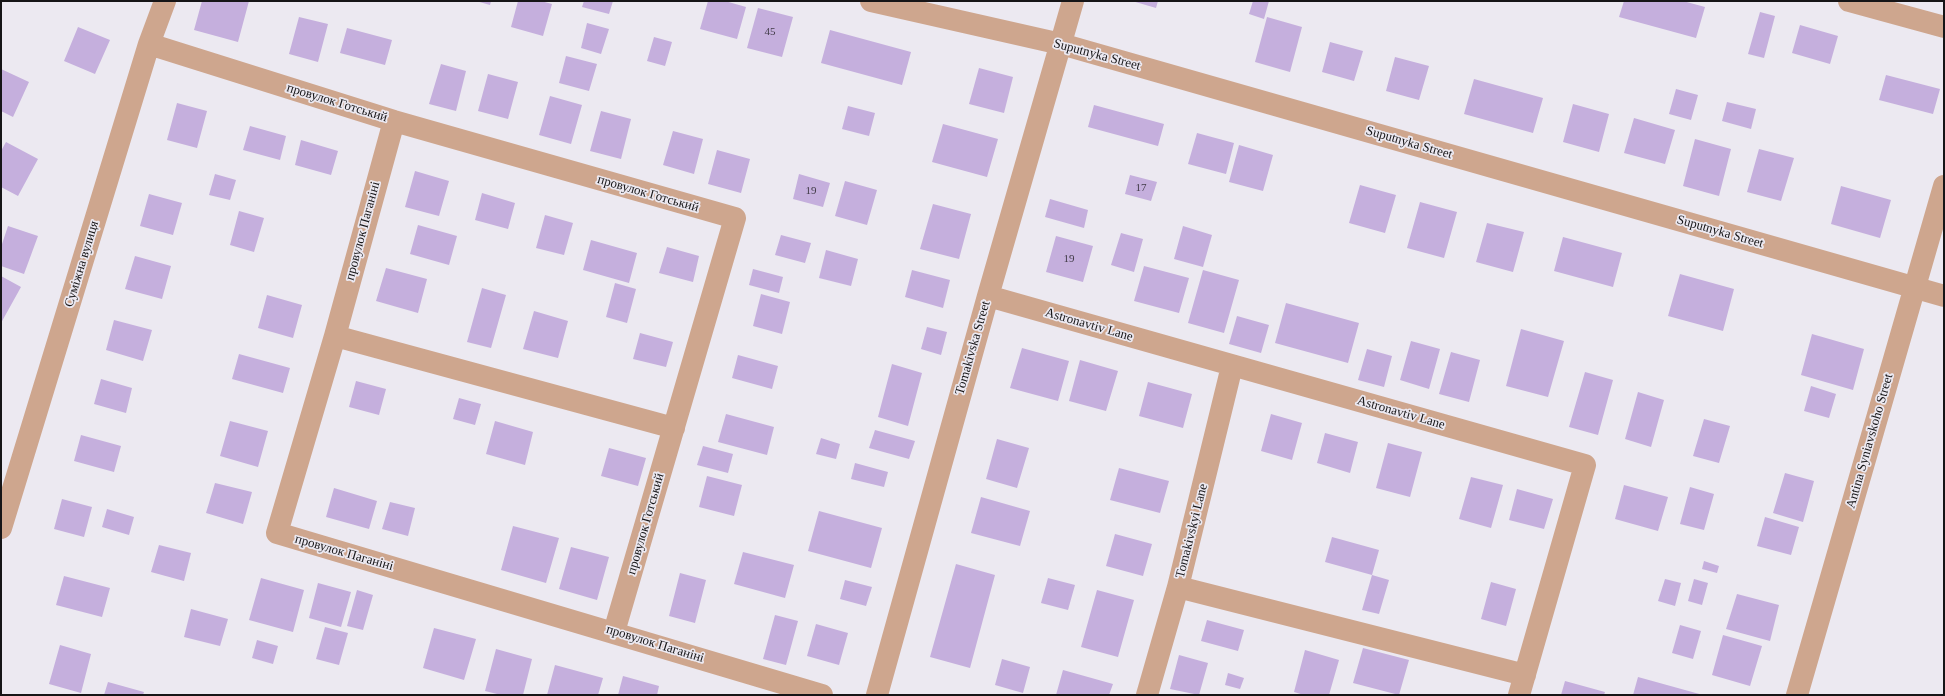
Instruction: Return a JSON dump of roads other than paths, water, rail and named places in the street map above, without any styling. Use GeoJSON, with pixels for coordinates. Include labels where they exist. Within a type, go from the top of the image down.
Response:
{"type":"FeatureCollection","features":[{"type":"Feature","properties":{"kind":"street","name":"Суміжна вулиця"},"geometry":{"type":"LineString","coordinates":[[1,528],[149,44],[165,1]]}},
{"type":"Feature","properties":{"kind":"street","name":"Suputnyka Street"},"geometry":{"type":"LineString","coordinates":[[871,1],[1061,44],[1944,296]]}},
{"type":"Feature","properties":{"kind":"street","name":"Tomakivska Street"},"geometry":{"type":"LineString","coordinates":[[877,695],[988,296],[1073,1]]}},
{"type":"Feature","properties":{"kind":"street"},"geometry":{"type":"LineString","coordinates":[[1849,1],[1944,27]]}},
{"type":"Feature","properties":{"kind":"street","name":"провулок Готський"},"geometry":{"type":"LineString","coordinates":[[149,44],[394,121],[735,218],[614,632]]}},
{"type":"Feature","properties":{"kind":"street","name":"провулок Паганіні"},"geometry":{"type":"LineString","coordinates":[[394,121],[335,336],[277,533],[822,695]]}},
{"type":"Feature","properties":{"kind":"street","name":"Antina Syniavskoho Street"},"geometry":{"type":"LineString","coordinates":[[1797,695],[1944,186]]}},
{"type":"Feature","properties":{"kind":"street","name":"Astronavtiv Lane"},"geometry":{"type":"LineString","coordinates":[[988,296],[1585,465],[1522,685]]}},
{"type":"Feature","properties":{"kind":"street"},"geometry":{"type":"LineString","coordinates":[[335,336],[674,428]]}},
{"type":"Feature","properties":{"kind":"street","name":"Tomakivskyi Lane"},"geometry":{"type":"LineString","coordinates":[[1147,695],[1178,588],[1232,366]]}},
{"type":"Feature","properties":{"kind":"street"},"geometry":{"type":"LineString","coordinates":[[1178,588],[1522,685]]}}]}
